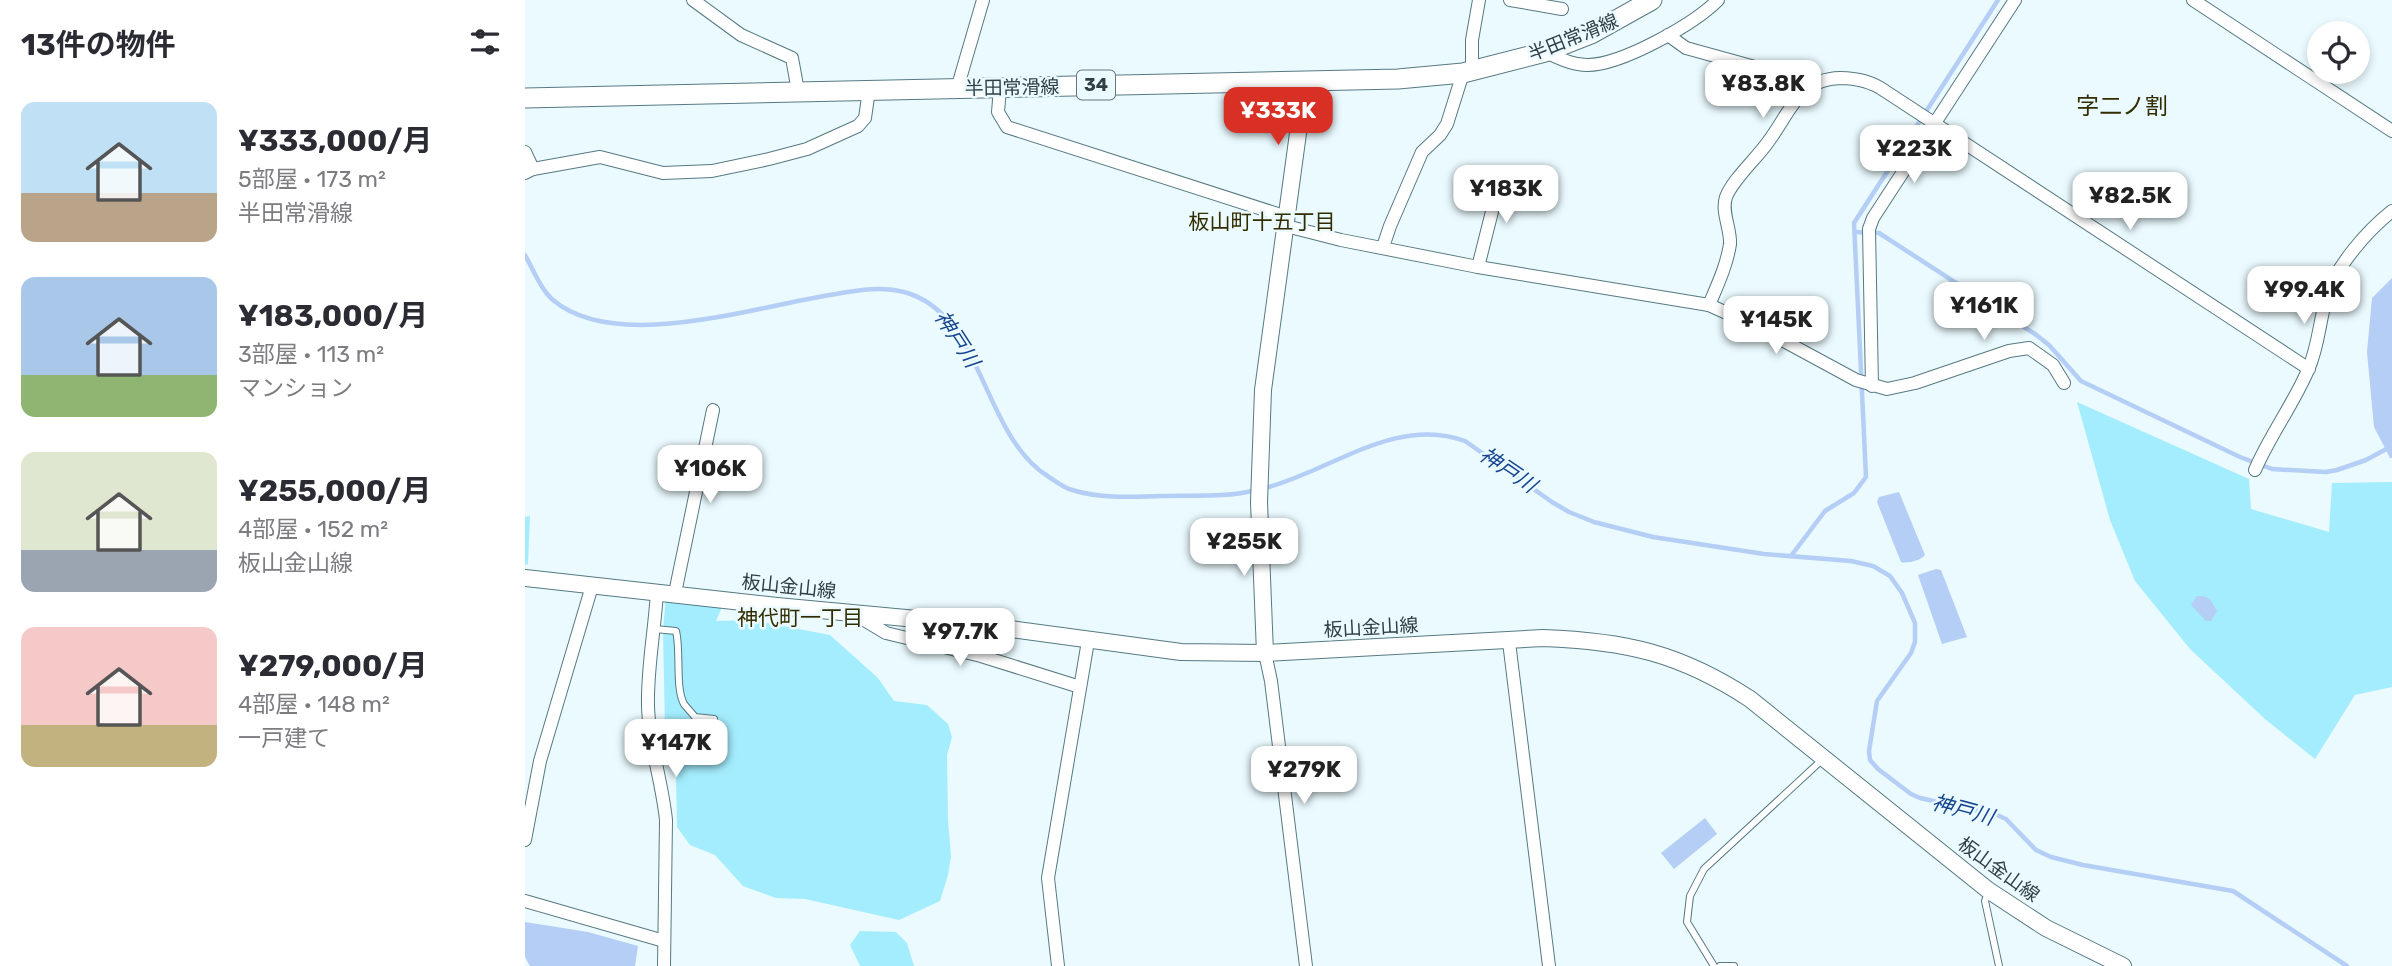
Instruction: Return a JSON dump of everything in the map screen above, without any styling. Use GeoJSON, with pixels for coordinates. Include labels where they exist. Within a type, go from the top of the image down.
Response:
{"type":"FeatureCollection","features":[{"type":"Feature","properties":{"kind":"main road","name":"半田常滑線"},"geometry":{"type":"LineString","coordinates":[[525,98],[1398,79],[1468,72],[1545,52],[1591,34],[1628,7],[1652,0]]}},
{"type":"Feature","properties":{"kind":"main road"},"geometry":{"type":"LineString","coordinates":[[1265,653],[1259,502],[1263,390],[1305,82]]}},
{"type":"Feature","properties":{"kind":"main road","name":"板山金山線"},"geometry":{"type":"LineString","coordinates":[[525,578],[981,625],[1181,652],[1265,653],[1509,642],[1543,638],[1584,640],[1637,648],[1672,658],[1729,685],[1758,704],[1989,890],[2046,928],[2123,966]]}},
{"type":"Feature","properties":{"kind":"street"},"geometry":{"type":"LineString","coordinates":[[694,0],[741,35],[792,58],[798,91]]}},
{"type":"Feature","properties":{"kind":"street"},"geometry":{"type":"LineString","coordinates":[[957,89],[983,0]]}},
{"type":"Feature","properties":{"kind":"street"},"geometry":{"type":"LineString","coordinates":[[1510,0],[1562,9]]}},
{"type":"Feature","properties":{"kind":"street"},"geometry":{"type":"LineString","coordinates":[[1545,52],[1574,64],[1589,66],[1625,56],[1686,26],[1719,0]]}},
{"type":"Feature","properties":{"kind":"street"},"geometry":{"type":"LineString","coordinates":[[1872,386],[1869,229],[1873,218],[1927,118],[2015,0]]}},
{"type":"Feature","properties":{"kind":"street"},"geometry":{"type":"LineString","coordinates":[[2193,0],[2392,131]]}},
{"type":"Feature","properties":{"kind":"street"},"geometry":{"type":"LineString","coordinates":[[1383,247],[1422,152],[1440,135],[1447,124],[1468,72],[1477,1]]}},
{"type":"Feature","properties":{"kind":"street"},"geometry":{"type":"LineString","coordinates":[[1668,35],[1686,48],[1773,72],[1808,86]]}},
{"type":"Feature","properties":{"kind":"street"},"geometry":{"type":"LineString","coordinates":[[1709,305],[1722,274],[1730,243],[1725,198],[1808,86],[1828,79],[1864,80],[1877,85],[2309,369]]}},
{"type":"Feature","properties":{"kind":"street"},"geometry":{"type":"LineString","coordinates":[[1000,88],[998,112],[1007,127],[1341,240],[1478,267],[1709,305],[1760,328],[1856,380],[1887,389],[1915,383],[2009,351],[2029,348],[2053,365],[2064,383]]}},
{"type":"Feature","properties":{"kind":"street"},"geometry":{"type":"LineString","coordinates":[[525,152],[529,171],[600,157],[663,173],[712,171],[807,149],[858,126],[865,118],[869,90]]}},
{"type":"Feature","properties":{"kind":"street"},"geometry":{"type":"LineString","coordinates":[[1478,267],[1501,176]]}},
{"type":"Feature","properties":{"kind":"street"},"geometry":{"type":"LineString","coordinates":[[2255,470],[2267,443],[2309,369],[2330,288],[2344,262],[2392,211]]}},
{"type":"Feature","properties":{"kind":"street"},"geometry":{"type":"LineString","coordinates":[[674,593],[713,410]]}},
{"type":"Feature","properties":{"kind":"street"},"geometry":{"type":"LineString","coordinates":[[525,840],[540,761],[592,586]]}},
{"type":"Feature","properties":{"kind":"street"},"geometry":{"type":"LineString","coordinates":[[657,591],[648,708],[655,768],[666,820],[664,966]]}},
{"type":"Feature","properties":{"kind":"street"},"geometry":{"type":"LineString","coordinates":[[856,614],[885,633],[981,656],[1080,687]]}},
{"type":"Feature","properties":{"kind":"street"},"geometry":{"type":"LineString","coordinates":[[1058,966],[1048,878],[1088,641]]}},
{"type":"Feature","properties":{"kind":"street"},"geometry":{"type":"LineString","coordinates":[[1509,642],[1549,966]]}},
{"type":"Feature","properties":{"kind":"street"},"geometry":{"type":"LineString","coordinates":[[1265,653],[1271,681],[1306,966]]}},
{"type":"Feature","properties":{"kind":"street"},"geometry":{"type":"LineString","coordinates":[[525,901],[664,940]]}},
{"type":"Feature","properties":{"kind":"lane"},"geometry":{"type":"LineString","coordinates":[[655,629],[676,631],[680,656],[680,692],[684,703],[695,717],[713,719]]}},
{"type":"Feature","properties":{"kind":"lane"},"geometry":{"type":"LineString","coordinates":[[1714,966],[1687,922],[1690,896],[1704,869],[1824,757]]}},
{"type":"Feature","properties":{"kind":"lane"},"geometry":{"type":"LineString","coordinates":[[1989,890],[1985,901],[1999,966]]}},
{"type":"Feature","properties":{"kind":"lane"},"geometry":{"type":"LineString","coordinates":[[1720,966],[1734,966]]}},
{"type":"Feature","properties":{"kind":"shaded area"},"geometry":{"type":"Polygon","coordinates":[[[2392,278],[2390,458],[2374,427],[2367,352],[2372,298],[2392,278]]]}},
{"type":"Feature","properties":{"kind":"shaded area"},"geometry":{"type":"Polygon","coordinates":[[[2077,402],[2249,479],[2251,509],[2329,532],[2332,483],[2392,482],[2392,687],[2355,695],[2315,759],[2265,719],[2190,649],[2135,581],[2110,520],[2077,402]]]}},
{"type":"Feature","properties":{"kind":"shaded area"},"geometry":{"type":"Polygon","coordinates":[[[1899,492],[1925,555],[1911,562],[1901,562],[1877,502],[1879,497],[1899,492]]]}},
{"type":"Feature","properties":{"kind":"shaded area"},"geometry":{"type":"Polygon","coordinates":[[[530,516],[528,564],[525,565],[525,517],[530,516]]]}},
{"type":"Feature","properties":{"kind":"shaded area"},"geometry":{"type":"Polygon","coordinates":[[[1941,570],[1967,637],[1942,644],[1918,575],[1941,570]]]}},
{"type":"Feature","properties":{"kind":"shaded area"},"geometry":{"type":"Polygon","coordinates":[[[2197,596],[2210,599],[2217,611],[2211,621],[2206,621],[2191,605],[2197,596]]]}},
{"type":"Feature","properties":{"kind":"shaded area"},"geometry":{"type":"Polygon","coordinates":[[[666,597],[725,600],[716,621],[752,620],[830,635],[878,678],[894,701],[927,705],[948,724],[952,737],[947,755],[951,856],[940,901],[899,920],[805,899],[776,898],[743,886],[715,855],[690,845],[677,827],[676,776],[663,751],[663,630],[666,597]]]}},
{"type":"Feature","properties":{"kind":"shaded area"},"geometry":{"type":"Polygon","coordinates":[[[1705,818],[1717,834],[1674,869],[1661,853],[1705,818]]]}},
{"type":"Feature","properties":{"kind":"shaded area"},"geometry":{"type":"Polygon","coordinates":[[[525,922],[588,932],[638,946],[635,966],[530,966],[525,957],[525,922]]]}},
{"type":"Feature","properties":{"kind":"shaded area"},"geometry":{"type":"Polygon","coordinates":[[[860,931],[896,932],[907,943],[914,966],[860,966],[850,945],[860,931]]]}},
{"type":"Feature","properties":{"kind":"waterway"},"geometry":{"type":"LineString","coordinates":[[1791,556],[1825,511],[1854,493],[1866,477],[1854,223],[1998,0]]}},
{"type":"Feature","properties":{"kind":"waterway"},"geometry":{"type":"LineString","coordinates":[[1855,232],[1879,233],[2035,334],[2049,345],[2081,381],[2240,457],[2272,469],[2326,472],[2366,460],[2392,446]]}},
{"type":"Feature","properties":{"kind":"waterway","name":"神戸川"},"geometry":{"type":"LineString","coordinates":[[525,255],[541,285],[553,300],[580,316],[614,323],[651,325],[690,321],[862,290],[887,289],[904,292],[930,304],[951,324],[967,349],[1009,433],[1027,458],[1063,486],[1083,493],[1117,497],[1221,495],[1256,490]]}},
{"type":"Feature","properties":{"kind":"waterway","name":"神戸川"},"geometry":{"type":"LineString","coordinates":[[1265,488],[1388,440],[1414,435],[1439,435],[1465,441],[1552,502],[1594,522],[1653,537],[1764,554],[1851,561],[1873,566],[1890,576],[1902,593],[1915,623],[1915,642],[1911,653],[1877,701],[1869,751],[1870,760],[1878,769],[1920,798],[2006,819],[2036,850],[2051,857],[2233,891],[2347,966]]}},
{"type":"Feature","properties":{"kind":"district","name":"字二ノ割"},"geometry":{"type":"Point","coordinates":[2122,106]}},
{"type":"Feature","properties":{"kind":"district","name":"板山町十五丁目"},"geometry":{"type":"Point","coordinates":[1262,222]}},
{"type":"Feature","properties":{"kind":"district","name":"神代町一丁目"},"geometry":{"type":"Point","coordinates":[800,618]}}]}
